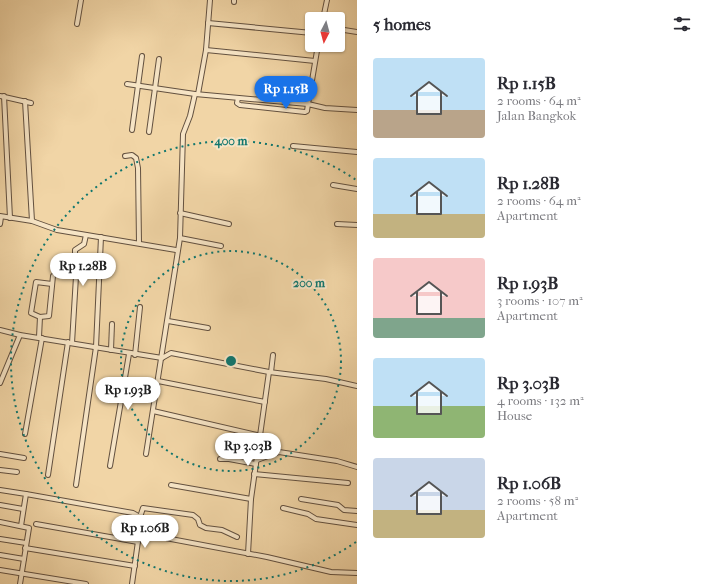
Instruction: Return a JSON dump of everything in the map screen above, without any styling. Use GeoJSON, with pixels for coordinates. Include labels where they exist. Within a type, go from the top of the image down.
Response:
{"type":"FeatureCollection","features":[{"type":"Feature","properties":{"kind":"street"},"geometry":{"type":"LineString","coordinates":[[77,24],[81,0]]}},
{"type":"Feature","properties":{"kind":"street"},"geometry":{"type":"LineString","coordinates":[[146,454],[168,321],[176,250],[180,238],[183,134],[190,116],[206,50],[210,0]]}},
{"type":"Feature","properties":{"kind":"street"},"geometry":{"type":"LineString","coordinates":[[324,12],[327,0]]}},
{"type":"Feature","properties":{"kind":"street"},"geometry":{"type":"LineString","coordinates":[[208,23],[305,32]]}},
{"type":"Feature","properties":{"kind":"street"},"geometry":{"type":"LineString","coordinates":[[345,30],[357,32]]}},
{"type":"Feature","properties":{"kind":"street"},"geometry":{"type":"LineString","coordinates":[[206,50],[315,61]]}},
{"type":"Feature","properties":{"kind":"street"},"geometry":{"type":"LineString","coordinates":[[238,98],[238,103],[240,105],[307,111],[317,52]]}},
{"type":"Feature","properties":{"kind":"street"},"geometry":{"type":"LineString","coordinates":[[132,130],[142,56]]}},
{"type":"Feature","properties":{"kind":"street"},"geometry":{"type":"LineString","coordinates":[[149,132],[159,59]]}},
{"type":"Feature","properties":{"kind":"street"},"geometry":{"type":"LineString","coordinates":[[127,84],[196,94],[357,110]]}},
{"type":"Feature","properties":{"kind":"street"},"geometry":{"type":"LineString","coordinates":[[10,218],[2,96],[32,103]]}},
{"type":"Feature","properties":{"kind":"street"},"geometry":{"type":"LineString","coordinates":[[25,101],[32,221]]}},
{"type":"Feature","properties":{"kind":"street"},"geometry":{"type":"LineString","coordinates":[[292,146],[357,152]]}},
{"type":"Feature","properties":{"kind":"street"},"geometry":{"type":"LineString","coordinates":[[125,156],[132,156],[136,158],[138,168],[138,244]]}},
{"type":"Feature","properties":{"kind":"street"},"geometry":{"type":"LineString","coordinates":[[333,185],[357,189]]}},
{"type":"Feature","properties":{"kind":"street"},"geometry":{"type":"LineString","coordinates":[[180,213],[229,224]]}},
{"type":"Feature","properties":{"kind":"street"},"geometry":{"type":"LineString","coordinates":[[0,224],[0,216],[32,221],[57,230],[176,250]]}},
{"type":"Feature","properties":{"kind":"street"},"geometry":{"type":"LineString","coordinates":[[337,224],[357,225]]}},
{"type":"Feature","properties":{"kind":"street"},"geometry":{"type":"LineString","coordinates":[[48,475],[70,342],[77,260],[75,258],[75,250],[84,244],[86,235]]}},
{"type":"Feature","properties":{"kind":"street"},"geometry":{"type":"LineString","coordinates":[[76,485],[96,347],[101,237]]}},
{"type":"Feature","properties":{"kind":"street"},"geometry":{"type":"LineString","coordinates":[[180,238],[221,246]]}},
{"type":"Feature","properties":{"kind":"street"},"geometry":{"type":"LineString","coordinates":[[52,284],[36,282],[31,313],[40,316],[49,316],[53,276]]}},
{"type":"Feature","properties":{"kind":"street"},"geometry":{"type":"LineString","coordinates":[[135,355],[140,308]]}},
{"type":"Feature","properties":{"kind":"street"},"geometry":{"type":"LineString","coordinates":[[25,434],[40,338],[40,316]]}},
{"type":"Feature","properties":{"kind":"street"},"geometry":{"type":"LineString","coordinates":[[168,321],[208,328]]}},
{"type":"Feature","properties":{"kind":"street"},"geometry":{"type":"LineString","coordinates":[[111,350],[112,324]]}},
{"type":"Feature","properties":{"kind":"street"},"geometry":{"type":"LineString","coordinates":[[0,330],[20,335],[70,342],[135,355],[162,358],[172,353],[270,372],[326,379],[357,386]]}},
{"type":"Feature","properties":{"kind":"street"},"geometry":{"type":"LineString","coordinates":[[0,383],[20,335]]}},
{"type":"Feature","properties":{"kind":"street"},"geometry":{"type":"LineString","coordinates":[[110,466],[129,354]]}},
{"type":"Feature","properties":{"kind":"street"},"geometry":{"type":"LineString","coordinates":[[248,554],[254,474],[273,355]]}},
{"type":"Feature","properties":{"kind":"street"},"geometry":{"type":"LineString","coordinates":[[158,381],[265,402]]}},
{"type":"Feature","properties":{"kind":"street"},"geometry":{"type":"LineString","coordinates":[[153,411],[261,436]]}},
{"type":"Feature","properties":{"kind":"street"},"geometry":{"type":"LineString","coordinates":[[220,459],[256,462],[280,452],[337,461],[357,467]]}},
{"type":"Feature","properties":{"kind":"street"},"geometry":{"type":"LineString","coordinates":[[0,454],[24,458]]}},
{"type":"Feature","properties":{"kind":"street"},"geometry":{"type":"LineString","coordinates":[[0,470],[17,472]]}},
{"type":"Feature","properties":{"kind":"street"},"geometry":{"type":"LineString","coordinates":[[254,474],[348,483]]}},
{"type":"Feature","properties":{"kind":"street"},"geometry":{"type":"LineString","coordinates":[[171,486],[251,499]]}},
{"type":"Feature","properties":{"kind":"street"},"geometry":{"type":"LineString","coordinates":[[0,490],[133,513],[140,517]]}},
{"type":"Feature","properties":{"kind":"street"},"geometry":{"type":"LineString","coordinates":[[21,526],[26,494]]}},
{"type":"Feature","properties":{"kind":"street"},"geometry":{"type":"LineString","coordinates":[[301,499],[338,505],[344,510],[357,511]]}},
{"type":"Feature","properties":{"kind":"street"},"geometry":{"type":"LineString","coordinates":[[0,506],[23,508]]}},
{"type":"Feature","properties":{"kind":"street"},"geometry":{"type":"LineString","coordinates":[[132,584],[140,517],[144,508],[193,515],[198,519],[200,525],[206,528],[222,530],[236,536]]}},
{"type":"Feature","properties":{"kind":"street"},"geometry":{"type":"LineString","coordinates":[[283,508],[308,514],[316,519],[357,525]]}},
{"type":"Feature","properties":{"kind":"street"},"geometry":{"type":"LineString","coordinates":[[0,522],[29,528],[20,584]]}},
{"type":"Feature","properties":{"kind":"street"},"geometry":{"type":"LineString","coordinates":[[36,524],[138,542]]}},
{"type":"Feature","properties":{"kind":"street"},"geometry":{"type":"LineString","coordinates":[[139,533],[331,572],[357,573]]}},
{"type":"Feature","properties":{"kind":"street"},"geometry":{"type":"LineString","coordinates":[[0,539],[26,546],[135,566]]}},
{"type":"Feature","properties":{"kind":"street"},"geometry":{"type":"LineString","coordinates":[[0,555],[24,559]]}},
{"type":"Feature","properties":{"kind":"street"},"geometry":{"type":"LineString","coordinates":[[0,570],[86,584]]}}]}
